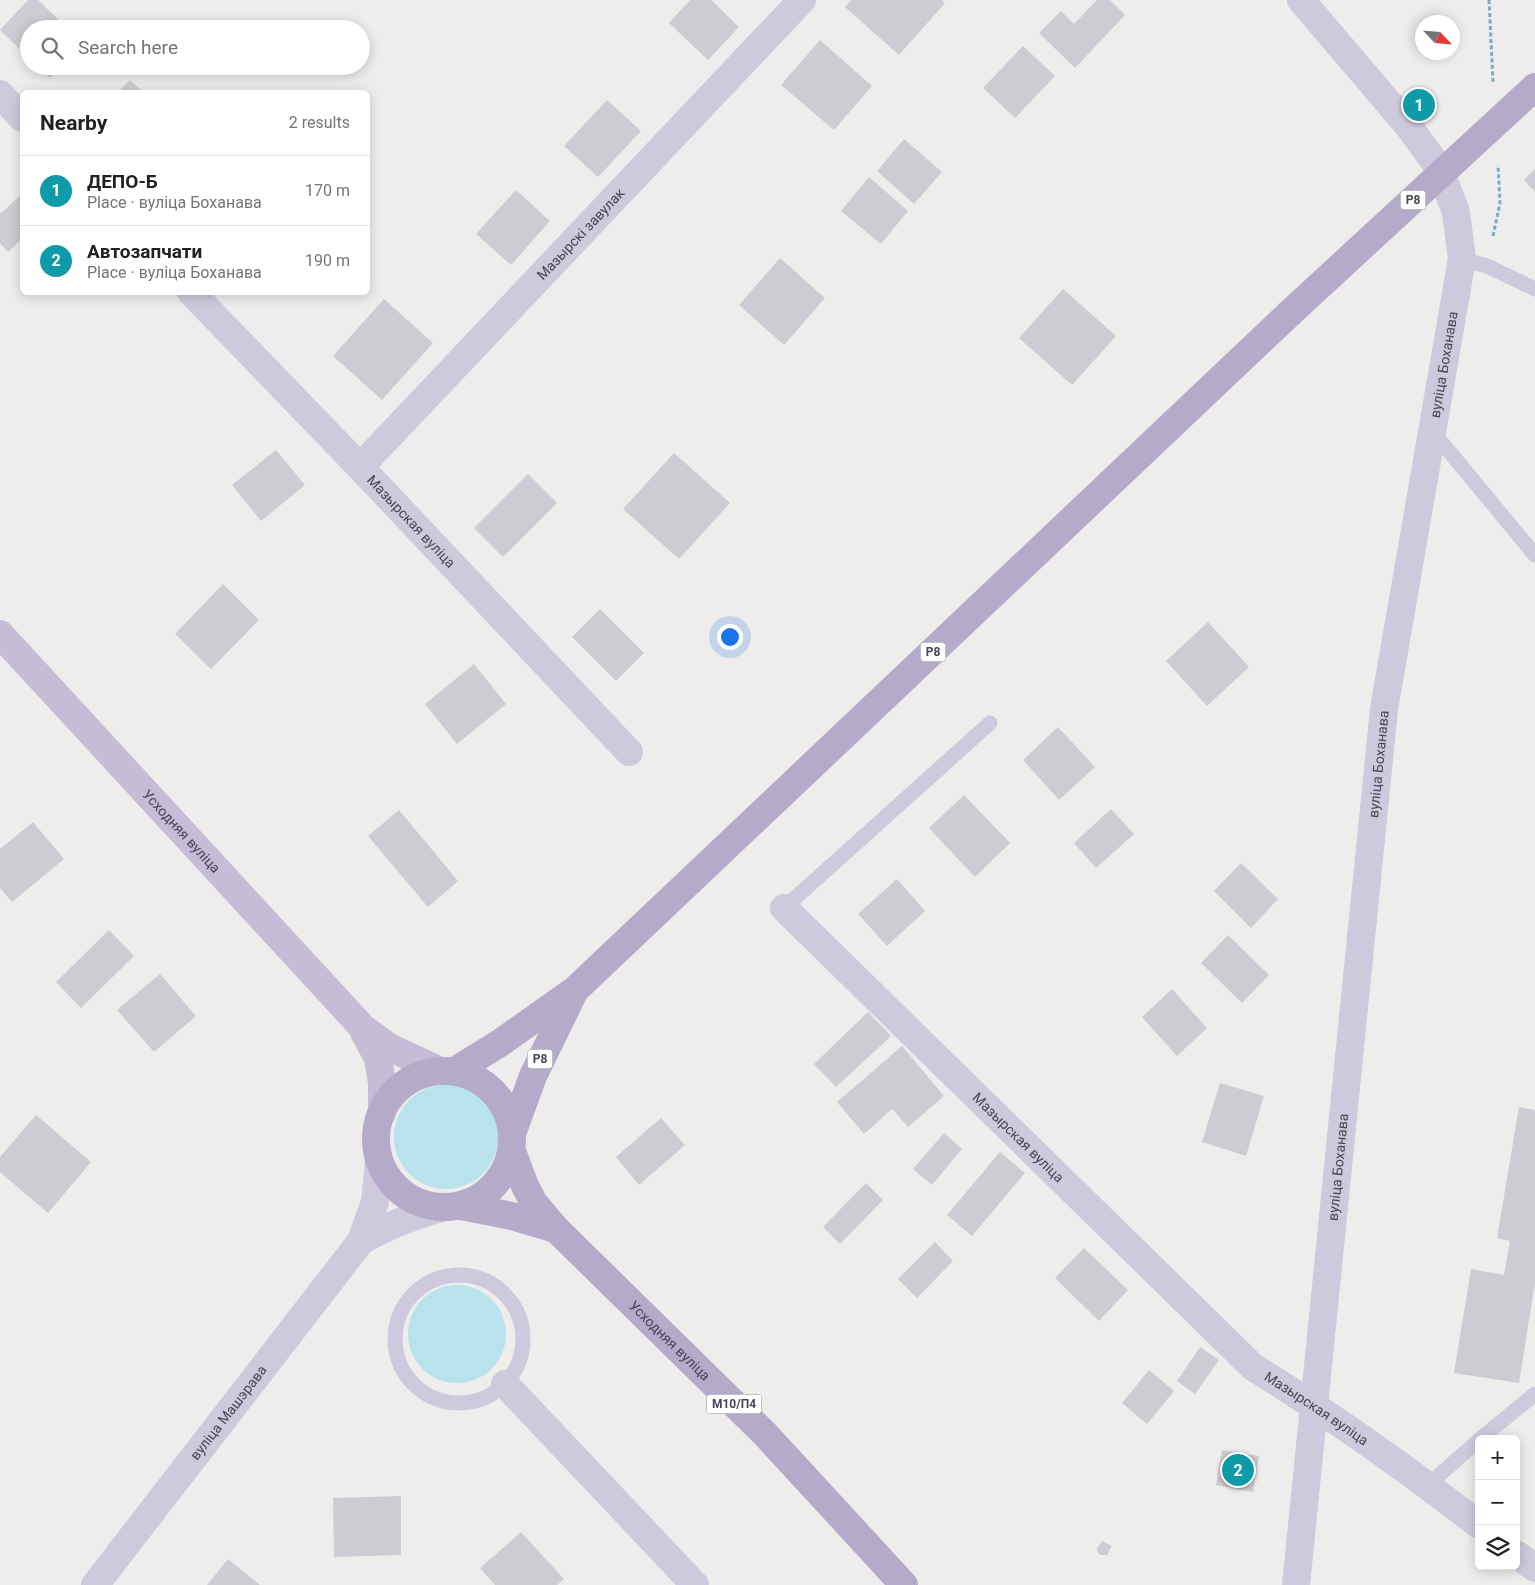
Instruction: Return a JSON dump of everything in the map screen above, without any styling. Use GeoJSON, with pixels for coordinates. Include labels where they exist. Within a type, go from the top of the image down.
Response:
{"type":"FeatureCollection","features":[{"type":"Feature","properties":{"kind":"main road","name":"Р8"},"geometry":{"type":"LineString","coordinates":[[447,1071],[500,1043],[575,990],[1290,313],[1535,87]]}},
{"type":"Feature","properties":{"kind":"main road","name":"Усходняя вуліца"},"geometry":{"type":"LineString","coordinates":[[0,634],[362,1028],[389,1048],[447,1071]]}},
{"type":"Feature","properties":{"kind":"main road","name":"Р8"},"geometry":{"type":"LineString","coordinates":[[513,1141],[533,1076],[575,990]]}},
{"type":"Feature","properties":{"kind":"main road","name":"Усходняя вуліца"},"geometry":{"type":"LineString","coordinates":[[362,1028],[378,1058],[382,1084],[382,1112]]}},
{"type":"Feature","properties":{"kind":"main road","name":"М10/П4"},"geometry":{"type":"LineString","coordinates":[[451,1207],[421,1204],[403,1194],[388,1179],[379,1161],[376,1141],[377,1126],[382,1112],[395,1090],[416,1076],[447,1071],[472,1076],[487,1085],[500,1098],[508,1113],[513,1141]]}},
{"type":"Feature","properties":{"kind":"main road","name":"Усходняя вуліца"},"geometry":{"type":"LineString","coordinates":[[513,1141],[525,1186],[534,1203],[556,1229],[765,1434],[904,1585]]}},
{"type":"Feature","properties":{"kind":"main road"},"geometry":{"type":"LineString","coordinates":[[451,1207],[479,1198],[496,1184],[506,1169],[513,1141]]}},
{"type":"Feature","properties":{"kind":"main road","name":"Усходняя вуліца"},"geometry":{"type":"LineString","coordinates":[[451,1207],[512,1216],[556,1229]]}},
{"type":"Feature","properties":{"kind":"street","name":"Мазырскі завулак"},"geometry":{"type":"LineString","coordinates":[[360,468],[802,0]]}},
{"type":"Feature","properties":{"kind":"street","name":"вуліца Боханава"},"geometry":{"type":"LineString","coordinates":[[1296,1585],[1384,709],[1462,259],[1456,212],[1439,168],[1410,128],[1301,0]]}},
{"type":"Feature","properties":{"kind":"street"},"geometry":{"type":"LineString","coordinates":[[0,94],[20,116]]}},
{"type":"Feature","properties":{"kind":"street","name":"Мазырская вуліца"},"geometry":{"type":"LineString","coordinates":[[194,295],[629,752]]}},
{"type":"Feature","properties":{"kind":"street","name":"Мазырская вуліца"},"geometry":{"type":"LineString","coordinates":[[784,908],[1253,1367],[1314,1404],[1428,1485],[1475,1522]]}},
{"type":"Feature","properties":{"kind":"street","name":"вуліца Машэрава"},"geometry":{"type":"LineString","coordinates":[[95,1585],[362,1241],[375,1202],[379,1161]]}},
{"type":"Feature","properties":{"kind":"street","name":"вуліца Машэрава"},"geometry":{"type":"LineString","coordinates":[[362,1241],[383,1228],[408,1218],[451,1207]]}},
{"type":"Feature","properties":{"kind":"street"},"geometry":{"type":"LineString","coordinates":[[505,1384],[695,1585]]}},
{"type":"Feature","properties":{"kind":"street"},"geometry":{"type":"LineString","coordinates":[[1520,1557],[1535,1568]]}},
{"type":"Feature","properties":{"kind":"lane"},"geometry":{"type":"LineString","coordinates":[[1462,259],[1487,266],[1535,289]]}},
{"type":"Feature","properties":{"kind":"lane"},"geometry":{"type":"LineString","coordinates":[[1433,432],[1535,555]]}},
{"type":"Feature","properties":{"kind":"lane","name":"Мазырская вуліца"},"geometry":{"type":"LineString","coordinates":[[784,908],[990,723]]}},
{"type":"Feature","properties":{"kind":"lane"},"geometry":{"type":"LineString","coordinates":[[465,1274],[497,1286],[513,1304],[522,1330],[522,1352],[514,1373],[505,1384],[486,1397],[462,1403],[440,1401],[422,1392],[406,1376],[396,1354],[396,1326],[404,1305],[410,1296],[428,1282],[443,1276],[465,1274]]}},
{"type":"Feature","properties":{"kind":"lane"},"geometry":{"type":"LineString","coordinates":[[1486,1435],[1535,1394]]}},
{"type":"Feature","properties":{"kind":"lane"},"geometry":{"type":"LineString","coordinates":[[1428,1485],[1475,1444]]}},
{"type":"Feature","properties":{"kind":"shaded area"},"geometry":{"type":"Polygon","coordinates":[[[446,1085],[466,1089],[483,1100],[494,1117],[498,1137],[494,1157],[483,1174],[466,1185],[446,1189],[426,1185],[409,1174],[398,1157],[394,1137],[398,1117],[409,1100],[426,1089],[446,1085]]]}},
{"type":"Feature","properties":{"kind":"shaded area"},"geometry":{"type":"Polygon","coordinates":[[[457,1285],[476,1289],[491,1300],[502,1315],[506,1334],[502,1353],[491,1368],[476,1379],[457,1383],[438,1379],[423,1368],[412,1353],[408,1334],[412,1315],[423,1300],[438,1289],[457,1285]]]}},
{"type":"Feature","properties":{"kind":"building"},"geometry":{"type":"Polygon","coordinates":[[[28,0],[38,0],[59,20],[20,20],[20,49],[0,30],[28,0]]]}},
{"type":"Feature","properties":{"kind":"building"},"geometry":{"type":"Polygon","coordinates":[[[690,0],[711,0],[739,27],[708,60],[669,23],[690,0]]]}},
{"type":"Feature","properties":{"kind":"building"},"geometry":{"type":"Polygon","coordinates":[[[851,0],[942,0],[945,3],[899,55],[845,7],[851,0]]]}},
{"type":"Feature","properties":{"kind":"building"},"geometry":{"type":"Polygon","coordinates":[[[1097,0],[1110,0],[1125,15],[1075,68],[1039,33],[1061,11],[1074,24],[1097,0]]]}},
{"type":"Feature","properties":{"kind":"building"},"geometry":{"type":"Polygon","coordinates":[[[820,40],[872,86],[834,130],[781,85],[820,40]]]}},
{"type":"Feature","properties":{"kind":"building"},"geometry":{"type":"Polygon","coordinates":[[[1023,46],[1055,76],[1015,118],[983,88],[1023,46]]]}},
{"type":"Feature","properties":{"kind":"building"},"geometry":{"type":"Polygon","coordinates":[[[130,80],[141,90],[120,90],[130,80]]]}},
{"type":"Feature","properties":{"kind":"building"},"geometry":{"type":"Polygon","coordinates":[[[1419,99],[1426,105],[1418,113],[1412,106],[1419,99]]]}},
{"type":"Feature","properties":{"kind":"building"},"geometry":{"type":"Polygon","coordinates":[[[607,100],[641,131],[598,177],[564,146],[607,100]]]}},
{"type":"Feature","properties":{"kind":"building"},"geometry":{"type":"Polygon","coordinates":[[[904,139],[942,172],[914,204],[877,171],[904,139]]]}},
{"type":"Feature","properties":{"kind":"building"},"geometry":{"type":"Polygon","coordinates":[[[1535,169],[1535,192],[1524,180],[1535,169]]]}},
{"type":"Feature","properties":{"kind":"building"},"geometry":{"type":"Polygon","coordinates":[[[869,177],[908,211],[881,244],[841,211],[869,177]]]}},
{"type":"Feature","properties":{"kind":"building"},"geometry":{"type":"Polygon","coordinates":[[[516,190],[550,221],[511,265],[476,234],[516,190]]]}},
{"type":"Feature","properties":{"kind":"building"},"geometry":{"type":"Polygon","coordinates":[[[20,196],[20,241],[8,252],[0,243],[0,214],[20,196]]]}},
{"type":"Feature","properties":{"kind":"building"},"geometry":{"type":"Polygon","coordinates":[[[780,258],[825,298],[784,345],[739,305],[780,258]]]}},
{"type":"Feature","properties":{"kind":"building"},"geometry":{"type":"Polygon","coordinates":[[[1063,289],[1116,336],[1072,385],[1019,338],[1063,289]]]}},
{"type":"Feature","properties":{"kind":"building"},"geometry":{"type":"Polygon","coordinates":[[[384,299],[433,343],[382,400],[333,356],[384,299]]]}},
{"type":"Feature","properties":{"kind":"building"},"geometry":{"type":"Polygon","coordinates":[[[276,450],[305,485],[261,521],[232,485],[276,450]]]}},
{"type":"Feature","properties":{"kind":"building"},"geometry":{"type":"Polygon","coordinates":[[[674,453],[730,503],[679,559],[623,509],[674,453]]]}},
{"type":"Feature","properties":{"kind":"building"},"geometry":{"type":"Polygon","coordinates":[[[528,474],[557,503],[503,557],[474,528],[528,474]]]}},
{"type":"Feature","properties":{"kind":"building"},"geometry":{"type":"Polygon","coordinates":[[[223,584],[259,620],[211,669],[175,634],[223,584]]]}},
{"type":"Feature","properties":{"kind":"building"},"geometry":{"type":"Polygon","coordinates":[[[600,609],[644,653],[616,681],[572,637],[600,609]]]}},
{"type":"Feature","properties":{"kind":"building"},"geometry":{"type":"Polygon","coordinates":[[[1208,622],[1249,667],[1207,706],[1166,661],[1208,622]]]}},
{"type":"Feature","properties":{"kind":"building"},"geometry":{"type":"Polygon","coordinates":[[[474,664],[506,704],[457,744],[425,704],[474,664]]]}},
{"type":"Feature","properties":{"kind":"building"},"geometry":{"type":"Polygon","coordinates":[[[1058,727],[1095,767],[1059,800],[1023,760],[1058,727]]]}},
{"type":"Feature","properties":{"kind":"building"},"geometry":{"type":"Polygon","coordinates":[[[964,795],[1010,843],[975,877],[929,828],[964,795]]]}},
{"type":"Feature","properties":{"kind":"building"},"geometry":{"type":"Polygon","coordinates":[[[1111,809],[1134,834],[1096,868],[1074,843],[1111,809]]]}},
{"type":"Feature","properties":{"kind":"building"},"geometry":{"type":"Polygon","coordinates":[[[399,810],[458,881],[428,907],[368,836],[399,810]]]}},
{"type":"Feature","properties":{"kind":"building"},"geometry":{"type":"Polygon","coordinates":[[[33,822],[64,859],[12,902],[0,888],[0,849],[33,822]]]}},
{"type":"Feature","properties":{"kind":"building"},"geometry":{"type":"Polygon","coordinates":[[[1241,863],[1278,899],[1251,928],[1214,891],[1241,863]]]}},
{"type":"Feature","properties":{"kind":"building"},"geometry":{"type":"Polygon","coordinates":[[[897,879],[925,911],[887,946],[858,914],[897,879]]]}},
{"type":"Feature","properties":{"kind":"building"},"geometry":{"type":"Polygon","coordinates":[[[109,930],[134,956],[81,1008],[56,982],[109,930]]]}},
{"type":"Feature","properties":{"kind":"building"},"geometry":{"type":"Polygon","coordinates":[[[1228,935],[1269,975],[1242,1003],[1201,963],[1228,935]]]}},
{"type":"Feature","properties":{"kind":"building"},"geometry":{"type":"Polygon","coordinates":[[[160,974],[196,1016],[154,1052],[117,1010],[160,974]]]}},
{"type":"Feature","properties":{"kind":"building"},"geometry":{"type":"Polygon","coordinates":[[[1172,989],[1207,1028],[1177,1056],[1142,1017],[1172,989]]]}},
{"type":"Feature","properties":{"kind":"building"},"geometry":{"type":"Polygon","coordinates":[[[868,1012],[891,1036],[836,1087],[814,1064],[868,1012]]]}},
{"type":"Feature","properties":{"kind":"building"},"geometry":{"type":"Polygon","coordinates":[[[902,1046],[944,1096],[908,1127],[892,1109],[864,1134],[837,1102],[902,1046]]]}},
{"type":"Feature","properties":{"kind":"building"},"geometry":{"type":"Polygon","coordinates":[[[1220,1083],[1264,1096],[1246,1156],[1202,1142],[1220,1083]]]}},
{"type":"Feature","properties":{"kind":"building"},"geometry":{"type":"Polygon","coordinates":[[[1519,1107],[1535,1110],[1535,1283],[1519,1383],[1454,1373],[1471,1269],[1504,1275],[1510,1241],[1497,1238],[1519,1107]]]}},
{"type":"Feature","properties":{"kind":"building"},"geometry":{"type":"Polygon","coordinates":[[[36,1115],[91,1162],[48,1213],[0,1172],[0,1157],[36,1115]]]}},
{"type":"Feature","properties":{"kind":"building"},"geometry":{"type":"Polygon","coordinates":[[[661,1118],[685,1145],[639,1185],[616,1157],[661,1118]]]}},
{"type":"Feature","properties":{"kind":"building"},"geometry":{"type":"Polygon","coordinates":[[[944,1133],[962,1149],[932,1185],[913,1169],[944,1133]]]}},
{"type":"Feature","properties":{"kind":"building"},"geometry":{"type":"Polygon","coordinates":[[[1000,1152],[1025,1173],[972,1236],[947,1215],[1000,1152]]]}},
{"type":"Feature","properties":{"kind":"building"},"geometry":{"type":"Polygon","coordinates":[[[866,1183],[883,1200],[840,1244],[823,1227],[866,1183]]]}},
{"type":"Feature","properties":{"kind":"building"},"geometry":{"type":"Polygon","coordinates":[[[935,1242],[953,1261],[917,1298],[898,1279],[935,1242]]]}},
{"type":"Feature","properties":{"kind":"building"},"geometry":{"type":"Polygon","coordinates":[[[1084,1248],[1128,1290],[1099,1321],[1055,1278],[1084,1248]]]}},
{"type":"Feature","properties":{"kind":"building"},"geometry":{"type":"Polygon","coordinates":[[[1200,1347],[1219,1360],[1195,1394],[1177,1381],[1200,1347]]]}},
{"type":"Feature","properties":{"kind":"building"},"geometry":{"type":"Polygon","coordinates":[[[1149,1370],[1174,1391],[1147,1424],[1122,1403],[1149,1370]]]}},
{"type":"Feature","properties":{"kind":"building"},"geometry":{"type":"Polygon","coordinates":[[[1222,1450],[1259,1456],[1253,1492],[1216,1485],[1222,1450]]]}},
{"type":"Feature","properties":{"kind":"building"},"geometry":{"type":"Polygon","coordinates":[[[401,1496],[401,1555],[334,1557],[333,1498],[401,1496]]]}},
{"type":"Feature","properties":{"kind":"building"},"geometry":{"type":"Polygon","coordinates":[[[521,1532],[564,1579],[557,1585],[495,1585],[480,1568],[521,1532]]]}},
{"type":"Feature","properties":{"kind":"building"},"geometry":{"type":"Polygon","coordinates":[[[1102,1541],[1112,1546],[1107,1555],[1100,1555],[1096,1550],[1102,1541]]]}},
{"type":"Feature","properties":{"kind":"building"},"geometry":{"type":"Polygon","coordinates":[[[228,1559],[260,1585],[207,1585],[228,1559]]]}},
{"type":"Feature","properties":{"kind":"place","name":"ДЕПО-Б"},"geometry":{"type":"Point","coordinates":[1419,105]}},
{"type":"Feature","properties":{"kind":"place","name":"Автозапчати"},"geometry":{"type":"Point","coordinates":[1238,1470]}}]}
